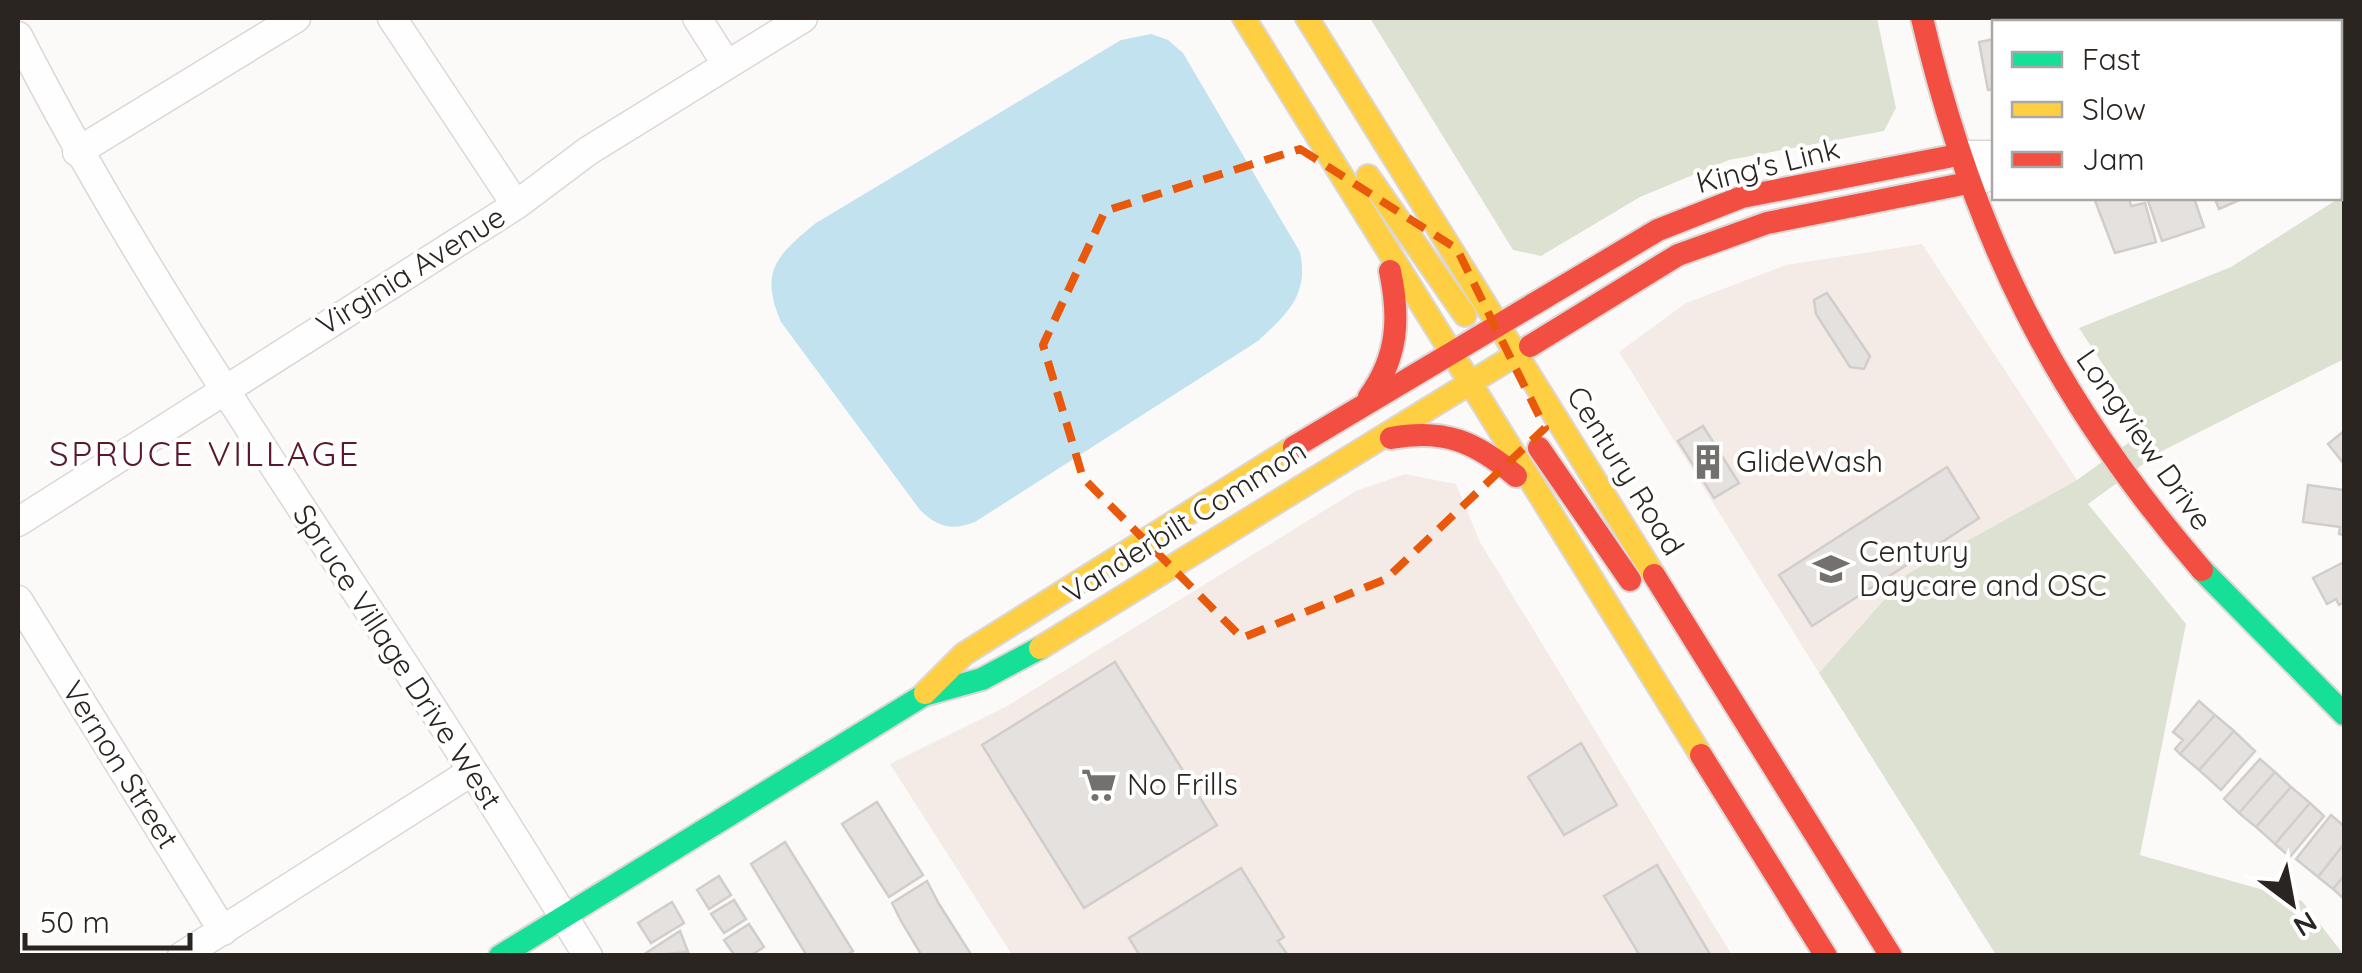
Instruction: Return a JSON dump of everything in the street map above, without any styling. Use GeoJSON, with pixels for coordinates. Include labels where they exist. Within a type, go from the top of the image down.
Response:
{"type":"FeatureCollection","features":[{"type":"Feature","properties":{"kind":"street"},"geometry":{"type":"LineString","coordinates":[[77,152],[296,18]]}},
{"type":"Feature","properties":{"kind":"street"},"geometry":{"type":"LineString","coordinates":[[392,18],[516,205]]}},
{"type":"Feature","properties":{"kind":"street"},"geometry":{"type":"LineString","coordinates":[[697,18],[727,65]]}},
{"type":"Feature","properties":{"kind":"street","name":"Virginia Avenue"},"geometry":{"type":"LineString","coordinates":[[18,522],[516,205],[588,151],[802,18]]}},
{"type":"Feature","properties":{"kind":"street"},"geometry":{"type":"LineString","coordinates":[[1244,18],[1451,351],[1479,377],[1662,624],[1769,760]]}},
{"type":"Feature","properties":{"kind":"street"},"geometry":{"type":"LineString","coordinates":[[1307,18],[1490,332],[1496,349],[1517,353]]}},
{"type":"Feature","properties":{"kind":"street","name":"Longview Drive"},"geometry":{"type":"LineString","coordinates":[[1922,18],[1943,112],[1958,155],[1981,179],[2030,322],[2122,471],[2230,606],[2344,714]]}},
{"type":"Feature","properties":{"kind":"street","name":"Spruce Village Drive West"},"geometry":{"type":"LineString","coordinates":[[18,36],[77,152],[222,391],[588,956]]}},
{"type":"Feature","properties":{"kind":"street"},"geometry":{"type":"LineString","coordinates":[[1305,118],[1341,140],[1490,332]]}},
{"type":"Feature","properties":{"kind":"street"},"geometry":{"type":"LineString","coordinates":[[1958,155],[1992,155]]}},
{"type":"Feature","properties":{"kind":"street","name":"King's Link"},"geometry":{"type":"LineString","coordinates":[[1451,351],[1490,332],[1626,247],[1697,213],[1788,186],[1958,155]]}},
{"type":"Feature","properties":{"kind":"street","name":"King's Link"},"geometry":{"type":"LineString","coordinates":[[1479,377],[1666,262],[1724,236],[1766,223],[1981,179]]}},
{"type":"Feature","properties":{"kind":"street"},"geometry":{"type":"LineString","coordinates":[[1365,402],[1386,376],[1399,327],[1384,244]]}},
{"type":"Feature","properties":{"kind":"street","name":"Vanderbilt Common"},"geometry":{"type":"LineString","coordinates":[[500,956],[924,695],[978,644],[1451,351]]}},
{"type":"Feature","properties":{"kind":"street","name":"Century Road"},"geometry":{"type":"LineString","coordinates":[[1517,353],[1892,956]]}},
{"type":"Feature","properties":{"kind":"street"},"geometry":{"type":"LineString","coordinates":[[1479,377],[1540,497],[1826,956]]}},
{"type":"Feature","properties":{"kind":"street","name":"Vanderbilt Common"},"geometry":{"type":"LineString","coordinates":[[924,695],[982,678],[1036,651],[1479,377]]}},
{"type":"Feature","properties":{"kind":"street"},"geometry":{"type":"LineString","coordinates":[[1365,445],[1435,430],[1481,446],[1540,497]]}},
{"type":"Feature","properties":{"kind":"street","name":"Vernon Street"},"geometry":{"type":"LineString","coordinates":[[18,600],[222,931]]}},
{"type":"Feature","properties":{"kind":"street"},"geometry":{"type":"LineString","coordinates":[[182,956],[471,772]]}},
{"type":"Feature","properties":{"kind":"street"},"geometry":{"type":"LineString","coordinates":[[1746,828],[1795,953]]}},
{"type":"Feature","properties":{"kind":"highlighted area"},"geometry":{"type":"Polygon","coordinates":[[[1300,149],[1457,249],[1545,428],[1386,579],[1242,638],[1083,478],[1043,345],[1105,211],[1300,149]]]}},
{"type":"Feature","properties":{"kind":"shaded area"},"geometry":{"type":"Polygon","coordinates":[[[1370,18],[1877,18],[1896,108],[1884,131],[1729,160],[1640,197],[1541,256],[1513,250],[1370,18]]]}},
{"type":"Feature","properties":{"kind":"shaded area"},"geometry":{"type":"Polygon","coordinates":[[[2342,196],[2344,359],[2160,452],[2088,504],[2186,624],[2140,855],[2302,901],[2344,955],[1996,955],[1819,673],[1907,574],[2077,480],[2146,430],[2079,328],[2231,267],[2336,200],[2342,200],[2342,196]]]}},
{"type":"Feature","properties":{"kind":"shaded area"},"geometry":{"type":"Polygon","coordinates":[[[1922,244],[2077,480],[1907,574],[1819,673],[1619,352],[1686,303],[1786,265],[1922,244]]]}},
{"type":"Feature","properties":{"kind":"shaded area"},"geometry":{"type":"Polygon","coordinates":[[[1405,474],[1456,484],[1480,542],[1732,955],[1012,955],[890,764],[1007,706],[1356,491],[1405,474]]]}},
{"type":"Feature","properties":{"kind":"water"},"geometry":{"type":"Polygon","coordinates":[[[1151,34],[1168,40],[1183,53],[1300,252],[1299,292],[1287,312],[1258,341],[975,522],[952,527],[939,524],[920,510],[781,322],[772,290],[776,265],[816,223],[1121,40],[1151,34]]]}},
{"type":"Feature","properties":{"kind":"building"},"geometry":{"type":"Polygon","coordinates":[[[2197,18],[2248,19],[2232,20],[2197,18]]]}},
{"type":"Feature","properties":{"kind":"building"},"geometry":{"type":"Polygon","coordinates":[[[1992,39],[1992,89],[1988,90],[1979,42],[1992,39]]]}},
{"type":"Feature","properties":{"kind":"building"},"geometry":{"type":"Polygon","coordinates":[[[2095,200],[2130,200],[2131,206],[2145,203],[2156,242],[2115,253],[2095,200]]]}},
{"type":"Feature","properties":{"kind":"building"},"geometry":{"type":"Polygon","coordinates":[[[2148,200],[2195,200],[2204,227],[2162,241],[2148,200]]]}},
{"type":"Feature","properties":{"kind":"building"},"geometry":{"type":"Polygon","coordinates":[[[2215,200],[2239,200],[2219,209],[2215,200]]]}},
{"type":"Feature","properties":{"kind":"building"},"geometry":{"type":"Polygon","coordinates":[[[1827,293],[1870,356],[1864,369],[1850,367],[1816,314],[1814,300],[1827,293]]]}},
{"type":"Feature","properties":{"kind":"building","name":"GlideWash"},"geometry":{"type":"Polygon","coordinates":[[[1703,426],[1739,483],[1714,498],[1678,441],[1703,426]]]}},
{"type":"Feature","properties":{"kind":"building"},"geometry":{"type":"Polygon","coordinates":[[[2344,431],[2344,464],[2328,444],[2344,431]]]}},
{"type":"Feature","properties":{"kind":"building"},"geometry":{"type":"Polygon","coordinates":[[[1947,467],[1979,518],[1812,626],[1779,575],[1947,467]]]}},
{"type":"Feature","properties":{"kind":"building"},"geometry":{"type":"Polygon","coordinates":[[[2308,485],[2344,490],[2344,535],[2339,534],[2340,527],[2303,522],[2308,485]]]}},
{"type":"Feature","properties":{"kind":"building"},"geometry":{"type":"Polygon","coordinates":[[[2344,562],[2344,602],[2339,605],[2336,599],[2327,604],[2313,578],[2344,562]]]}},
{"type":"Feature","properties":{"kind":"building","name":"No Frills"},"geometry":{"type":"Polygon","coordinates":[[[1115,662],[1217,825],[1084,908],[982,745],[1115,662]]]}},
{"type":"Feature","properties":{"kind":"building"},"geometry":{"type":"Polygon","coordinates":[[[2199,701],[2215,715],[2180,754],[2175,749],[2183,740],[2173,732],[2199,701]]]}},
{"type":"Feature","properties":{"kind":"building"},"geometry":{"type":"Polygon","coordinates":[[[2215,715],[2234,731],[2199,770],[2180,754],[2215,715]]]}},
{"type":"Feature","properties":{"kind":"building"},"geometry":{"type":"Polygon","coordinates":[[[2234,731],[2255,751],[2221,790],[2199,770],[2234,731]]]}},
{"type":"Feature","properties":{"kind":"building"},"geometry":{"type":"Polygon","coordinates":[[[1581,743],[1617,805],[1564,835],[1528,777],[1581,743]]]}},
{"type":"Feature","properties":{"kind":"building"},"geometry":{"type":"Polygon","coordinates":[[[2260,759],[2275,772],[2239,813],[2224,799],[2260,759]]]}},
{"type":"Feature","properties":{"kind":"building"},"geometry":{"type":"Polygon","coordinates":[[[2275,772],[2291,787],[2256,827],[2239,813],[2275,772]]]}},
{"type":"Feature","properties":{"kind":"building"},"geometry":{"type":"Polygon","coordinates":[[[2291,787],[2310,803],[2275,844],[2256,827],[2291,787]]]}},
{"type":"Feature","properties":{"kind":"building"},"geometry":{"type":"Polygon","coordinates":[[[877,802],[923,875],[889,897],[842,824],[877,802]]]}},
{"type":"Feature","properties":{"kind":"building"},"geometry":{"type":"Polygon","coordinates":[[[2310,803],[2324,816],[2290,857],[2275,844],[2310,803]]]}},
{"type":"Feature","properties":{"kind":"building"},"geometry":{"type":"Polygon","coordinates":[[[2331,815],[2344,826],[2344,844],[2318,877],[2296,859],[2331,815]]]}},
{"type":"Feature","properties":{"kind":"building"},"geometry":{"type":"Polygon","coordinates":[[[785,842],[853,951],[845,956],[807,956],[751,864],[785,842]]]}},
{"type":"Feature","properties":{"kind":"building"},"geometry":{"type":"Polygon","coordinates":[[[2344,844],[2344,876],[2333,889],[2318,877],[2344,844]]]}},
{"type":"Feature","properties":{"kind":"building"},"geometry":{"type":"Polygon","coordinates":[[[1657,865],[1711,956],[1640,956],[1604,896],[1657,865]]]}},
{"type":"Feature","properties":{"kind":"building"},"geometry":{"type":"Polygon","coordinates":[[[1241,868],[1284,937],[1278,941],[1287,954],[1140,956],[1129,938],[1241,868]]]}},
{"type":"Feature","properties":{"kind":"building"},"geometry":{"type":"Polygon","coordinates":[[[719,876],[731,895],[709,909],[697,890],[719,876]]]}},
{"type":"Feature","properties":{"kind":"building"},"geometry":{"type":"Polygon","coordinates":[[[2344,876],[2344,899],[2333,889],[2344,876]]]}},
{"type":"Feature","properties":{"kind":"building"},"geometry":{"type":"Polygon","coordinates":[[[927,881],[972,956],[922,956],[901,921],[892,903],[927,881]]]}},
{"type":"Feature","properties":{"kind":"building"},"geometry":{"type":"Polygon","coordinates":[[[734,900],[746,919],[724,933],[711,914],[734,900]]]}},
{"type":"Feature","properties":{"kind":"building"},"geometry":{"type":"Polygon","coordinates":[[[672,902],[684,923],[651,943],[638,923],[672,902]]]}},
{"type":"Feature","properties":{"kind":"building"},"geometry":{"type":"Polygon","coordinates":[[[749,924],[764,947],[750,956],[735,956],[724,940],[749,924]]]}},
{"type":"Feature","properties":{"kind":"building"},"geometry":{"type":"Polygon","coordinates":[[[680,931],[688,952],[643,955],[680,931]]]}},
{"type":"Feature","properties":{"kind":"traffic: fast"},"geometry":{"type":"LineString","coordinates":[[2202,570],[2344,714]]}},
{"type":"Feature","properties":{"kind":"traffic: fast"},"geometry":{"type":"LineString","coordinates":[[500,956],[924,695],[982,679],[1040,648]]}},
{"type":"Feature","properties":{"kind":"traffic: slow"},"geometry":{"type":"LineString","coordinates":[[1244,18],[1701,755]]}},
{"type":"Feature","properties":{"kind":"traffic: slow"},"geometry":{"type":"LineString","coordinates":[[1307,18],[1654,575]]}},
{"type":"Feature","properties":{"kind":"traffic: slow"},"geometry":{"type":"LineString","coordinates":[[1368,176],[1465,315]]}},
{"type":"Feature","properties":{"kind":"traffic: slow"},"geometry":{"type":"LineString","coordinates":[[1040,648],[1530,346]]}},
{"type":"Feature","properties":{"kind":"traffic: slow"},"geometry":{"type":"LineString","coordinates":[[925,693],[964,654],[1294,447]]}},
{"type":"Feature","properties":{"kind":"traffic: jam"},"geometry":{"type":"LineString","coordinates":[[1922,18],[1967,172],[1994,244],[2026,312],[2103,443],[2202,570]]}},
{"type":"Feature","properties":{"kind":"traffic: jam"},"geometry":{"type":"LineString","coordinates":[[1294,447],[1658,230],[1742,197],[1958,155]]}},
{"type":"Feature","properties":{"kind":"traffic: jam"},"geometry":{"type":"LineString","coordinates":[[1530,346],[1678,255],[1767,223],[1968,183]]}},
{"type":"Feature","properties":{"kind":"traffic: jam"},"geometry":{"type":"LineString","coordinates":[[1369,397],[1386,367],[1394,337],[1390,271]]}},
{"type":"Feature","properties":{"kind":"traffic: jam"},"geometry":{"type":"LineString","coordinates":[[1391,438],[1427,435],[1458,441],[1487,454],[1516,476]]}},
{"type":"Feature","properties":{"kind":"traffic: jam"},"geometry":{"type":"LineString","coordinates":[[1539,448],[1630,580]]}},
{"type":"Feature","properties":{"kind":"traffic: jam"},"geometry":{"type":"LineString","coordinates":[[1654,575],[1891,956]]}},
{"type":"Feature","properties":{"kind":"traffic: jam"},"geometry":{"type":"LineString","coordinates":[[1701,755],[1826,956]]}},
{"type":"Feature","properties":{"kind":"place","name":"GlideWash"},"geometry":{"type":"Point","coordinates":[1708,462]}},
{"type":"Feature","properties":{"kind":"place","name":"Century Daycare and OSC"},"geometry":{"type":"Point","coordinates":[1831,569]}},
{"type":"Feature","properties":{"kind":"place","name":"No Frills"},"geometry":{"type":"Point","coordinates":[1099,785]}},
{"type":"Feature","properties":{"kind":"district","name":"SPRUCE VILLAGE"},"geometry":{"type":"Point","coordinates":[205,454]}}]}
